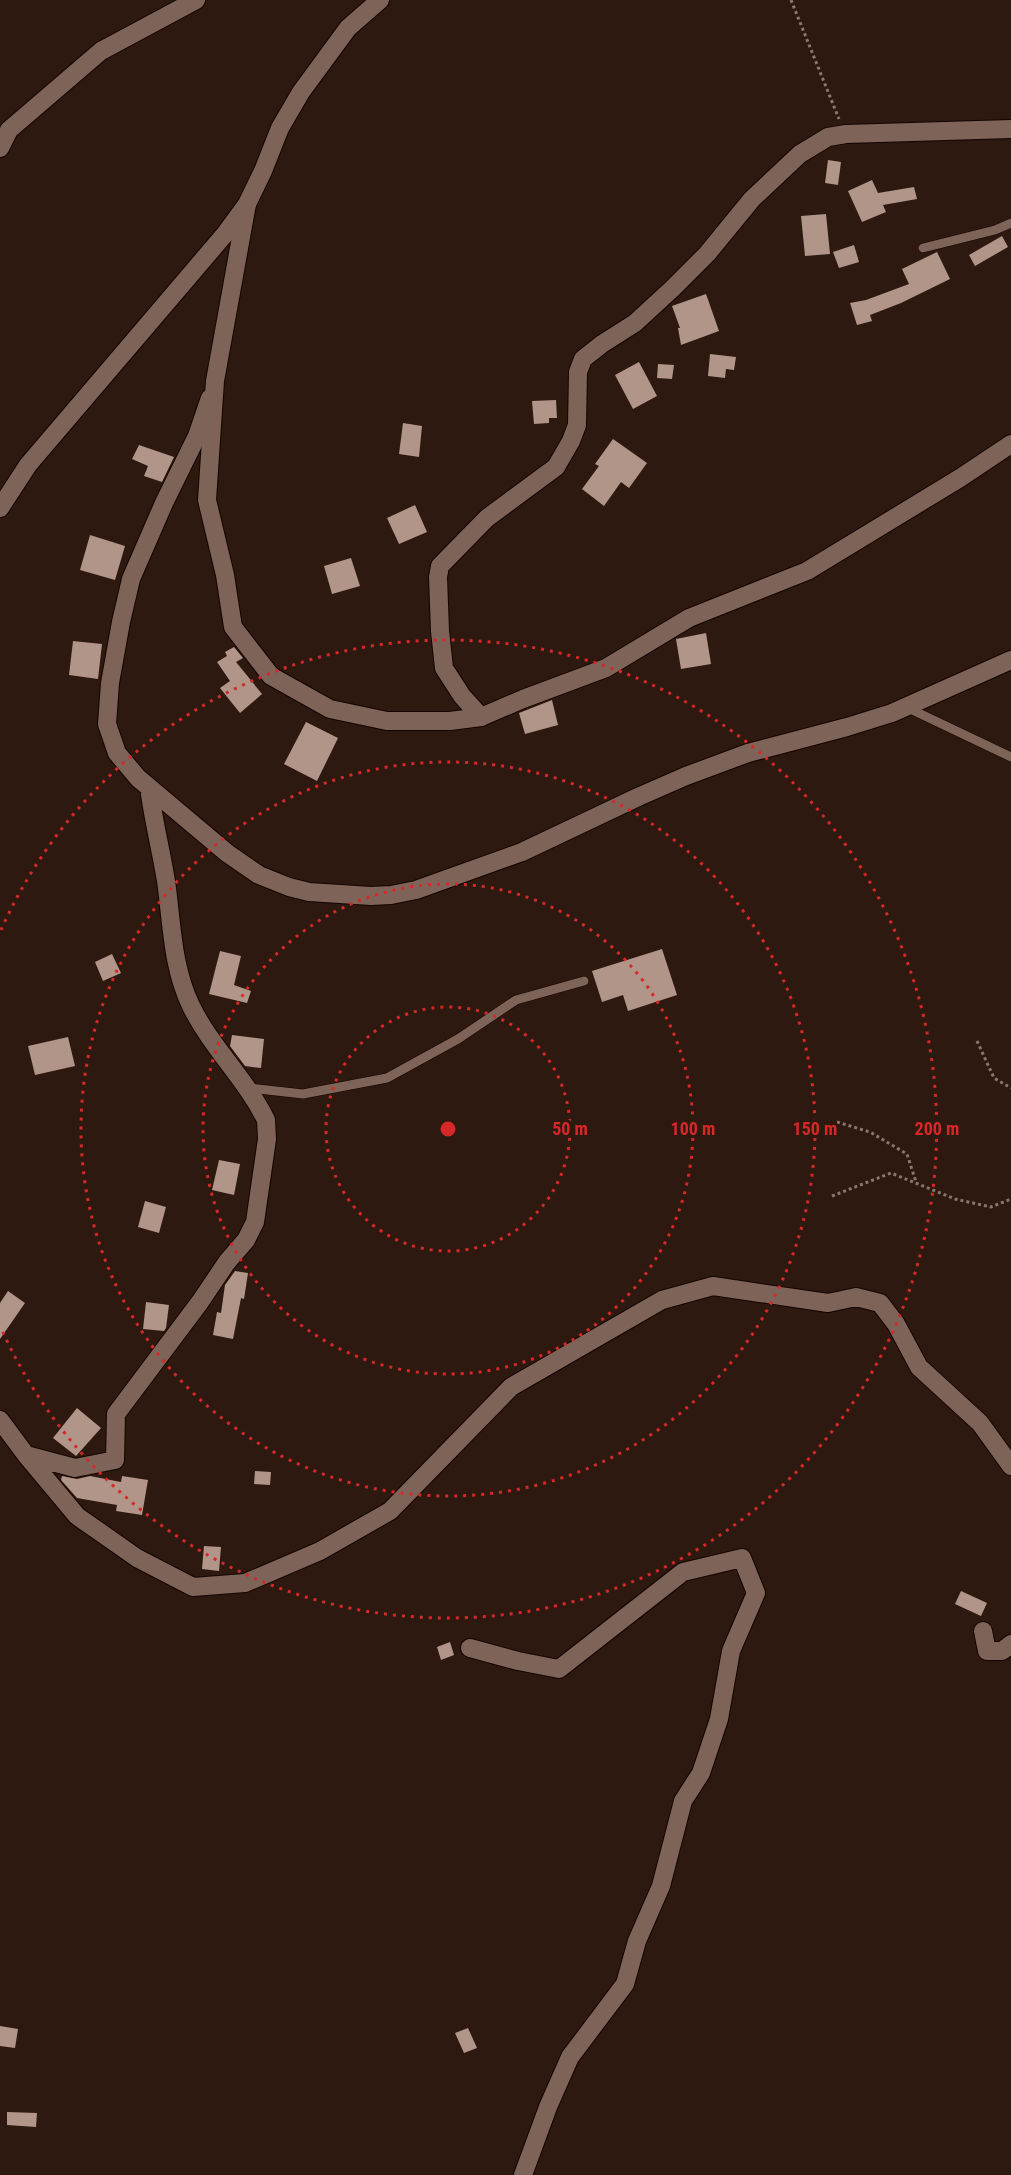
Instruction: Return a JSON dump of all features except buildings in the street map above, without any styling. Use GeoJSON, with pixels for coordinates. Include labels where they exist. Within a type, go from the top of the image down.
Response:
{"type":"FeatureCollection","features":[{"type":"Feature","properties":{"kind":"street"},"geometry":{"type":"LineString","coordinates":[[0,148],[9,130],[100,51],[196,0]]}},
{"type":"Feature","properties":{"kind":"street"},"geometry":{"type":"LineString","coordinates":[[0,508],[28,465],[225,234],[247,204],[280,128],[301,92],[348,28],[380,0]]}},
{"type":"Feature","properties":{"kind":"street"},"geometry":{"type":"LineString","coordinates":[[481,717],[462,696],[444,668],[439,610],[440,566],[487,518],[556,467],[571,441],[577,424],[578,372],[583,359],[635,323],[707,254],[752,199],[800,154],[828,137],[846,134],[1011,129]]}},
{"type":"Feature","properties":{"kind":"street"},"geometry":{"type":"LineString","coordinates":[[247,204],[215,381],[206,416],[131,579],[110,683],[107,724],[117,753],[149,787],[227,853],[259,875],[309,892],[391,896],[416,890],[522,852],[638,796],[748,753],[847,728],[906,707],[1011,660]]}},
{"type":"Feature","properties":{"kind":"street"},"geometry":{"type":"LineString","coordinates":[[215,381],[207,500],[225,574],[233,627],[271,676],[330,709],[387,722],[450,721],[481,717],[606,668],[689,618],[807,572],[1011,444]]}},
{"type":"Feature","properties":{"kind":"street"},"geometry":{"type":"LineString","coordinates":[[26,1455],[75,1468],[115,1460],[116,1414],[227,1262],[246,1240],[255,1222],[267,1138],[266,1120],[200,1022],[181,983],[149,787]]}},
{"type":"Feature","properties":{"kind":"street"},"geometry":{"type":"LineString","coordinates":[[0,1420],[77,1516],[136,1558],[193,1587],[245,1584],[320,1551],[390,1510],[511,1387],[662,1300],[713,1286],[828,1303],[855,1297],[880,1303],[896,1324],[919,1367],[980,1423],[1011,1466]]}},
{"type":"Feature","properties":{"kind":"street"},"geometry":{"type":"LineString","coordinates":[[470,1648],[559,1669],[683,1572],[741,1558],[756,1593],[731,1651],[719,1719],[701,1773],[683,1800],[661,1886],[637,1941],[625,1984],[570,2057],[548,2107],[523,2175]]}},
{"type":"Feature","properties":{"kind":"street"},"geometry":{"type":"LineString","coordinates":[[983,1631],[987,1651],[1002,1651],[1011,1644]]}},
{"type":"Feature","properties":{"kind":"lane"},"geometry":{"type":"LineString","coordinates":[[923,248],[995,230],[1011,223]]}},
{"type":"Feature","properties":{"kind":"lane"},"geometry":{"type":"LineString","coordinates":[[906,707],[1011,757]]}},
{"type":"Feature","properties":{"kind":"lane"},"geometry":{"type":"LineString","coordinates":[[246,1088],[303,1094],[387,1078],[458,1039],[516,1000],[584,981]]}},
{"type":"Feature","properties":{"kind":"path"},"geometry":{"type":"LineString","coordinates":[[791,0],[846,134]]}},
{"type":"Feature","properties":{"kind":"path"},"geometry":{"type":"LineString","coordinates":[[978,1041],[994,1078],[1011,1088]]}},
{"type":"Feature","properties":{"kind":"path"},"geometry":{"type":"LineString","coordinates":[[837,1122],[870,1132],[907,1154],[916,1182]]}},
{"type":"Feature","properties":{"kind":"path"},"geometry":{"type":"LineString","coordinates":[[832,1196],[891,1173],[955,1199],[991,1207],[1011,1199]]}}]}
